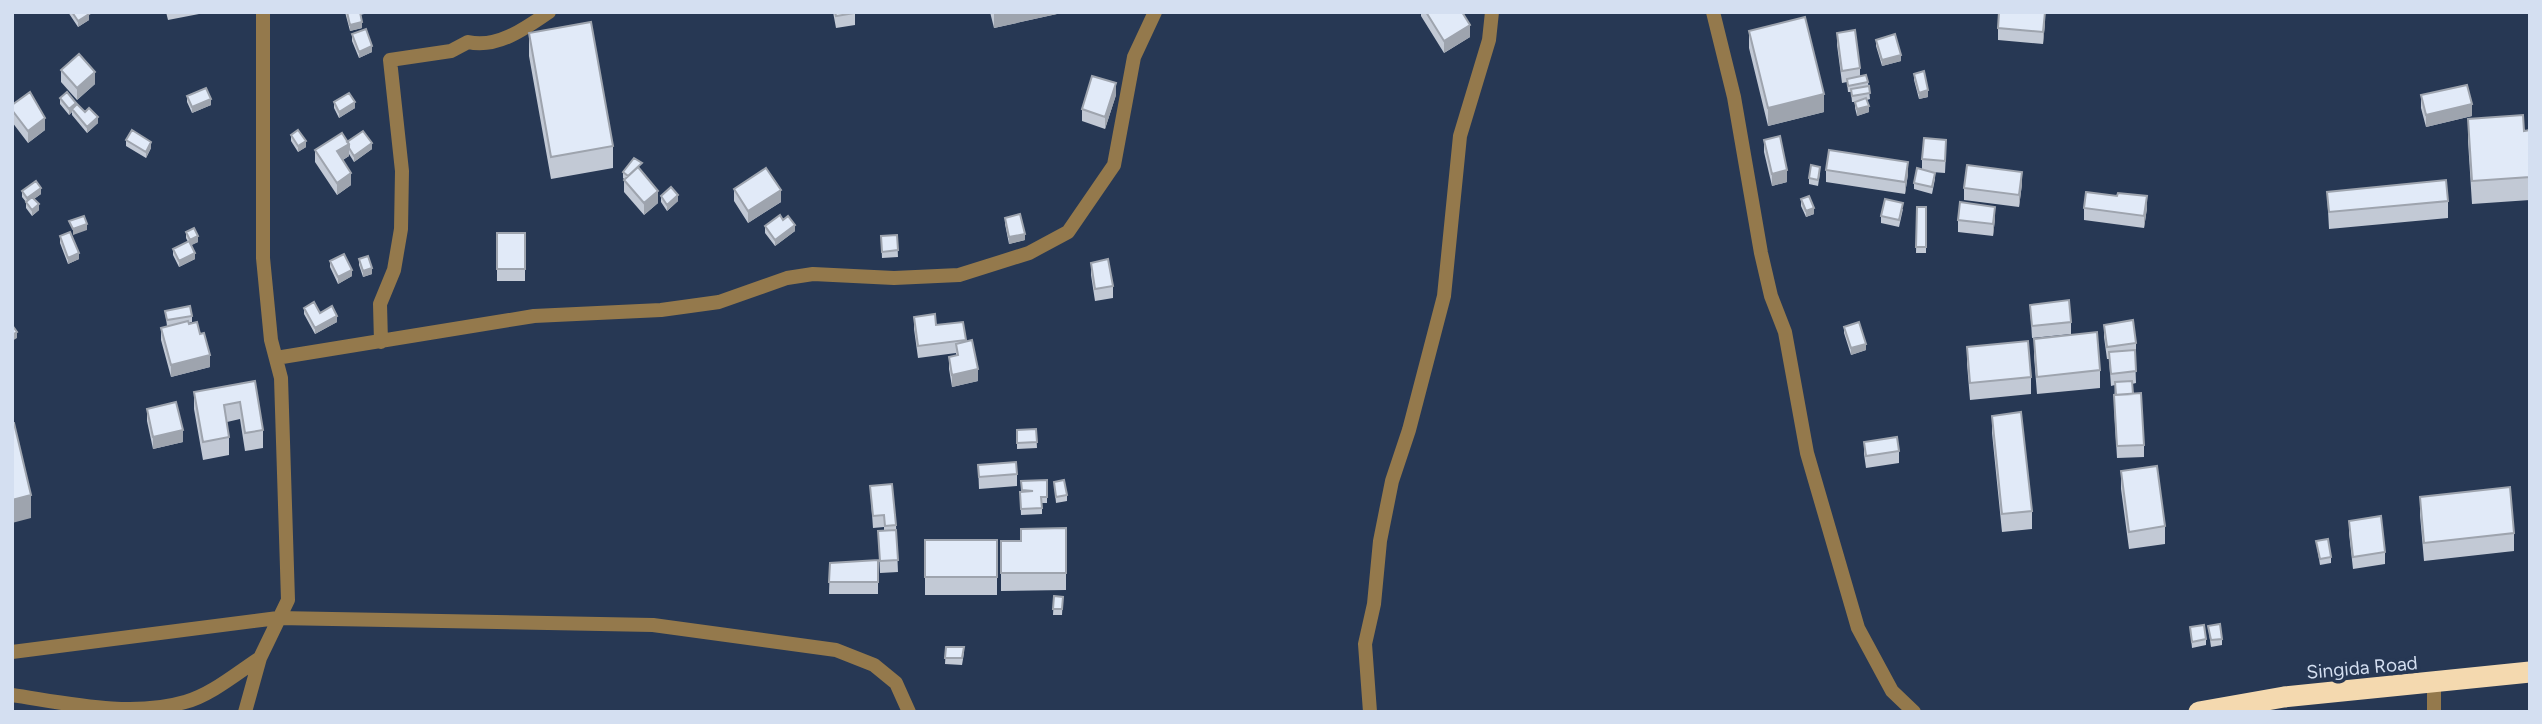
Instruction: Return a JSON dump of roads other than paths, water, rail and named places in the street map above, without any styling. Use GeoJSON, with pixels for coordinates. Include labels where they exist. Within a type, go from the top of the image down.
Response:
{"type":"FeatureCollection","features":[{"type":"Feature","properties":{"kind":"highway","name":"Singida Road"},"geometry":{"type":"LineString","coordinates":[[2199,712],[2284,697],[2434,684],[2530,672]]}},
{"type":"Feature","properties":{"kind":"street"},"geometry":{"type":"LineString","coordinates":[[245,712],[260,658],[288,600],[281,378],[276,358],[264,258],[263,12]]}},
{"type":"Feature","properties":{"kind":"street"},"geometry":{"type":"LineString","coordinates":[[382,342],[380,304],[394,270],[401,229],[401,170],[390,60],[452,51],[468,42],[476,44],[505,38],[549,12]]}},
{"type":"Feature","properties":{"kind":"street"},"geometry":{"type":"LineString","coordinates":[[276,358],[534,316],[661,310],[719,302],[787,278],[813,274],[894,278],[959,275],[1028,253],[1068,232],[1114,164],[1134,57],[1155,12]]}},
{"type":"Feature","properties":{"kind":"street"},"geometry":{"type":"LineString","coordinates":[[1370,712],[1365,644],[1374,604],[1380,541],[1392,481],[1409,430],[1444,296],[1460,136],[1489,40],[1492,12]]}},
{"type":"Feature","properties":{"kind":"street"},"geometry":{"type":"LineString","coordinates":[[1713,12],[1734,97],[1761,253],[1771,296],[1785,332],[1807,453],[1858,628],[1892,691],[1914,712]]}},
{"type":"Feature","properties":{"kind":"street"},"geometry":{"type":"LineString","coordinates":[[12,652],[278,618],[653,625],[836,650],[874,665],[896,683],[909,712]]}},
{"type":"Feature","properties":{"kind":"street"},"geometry":{"type":"LineString","coordinates":[[12,695],[108,706],[154,708],[187,702],[260,658]]}},
{"type":"Feature","properties":{"kind":"street"},"geometry":{"type":"LineString","coordinates":[[2434,684],[2434,712]]}}]}
